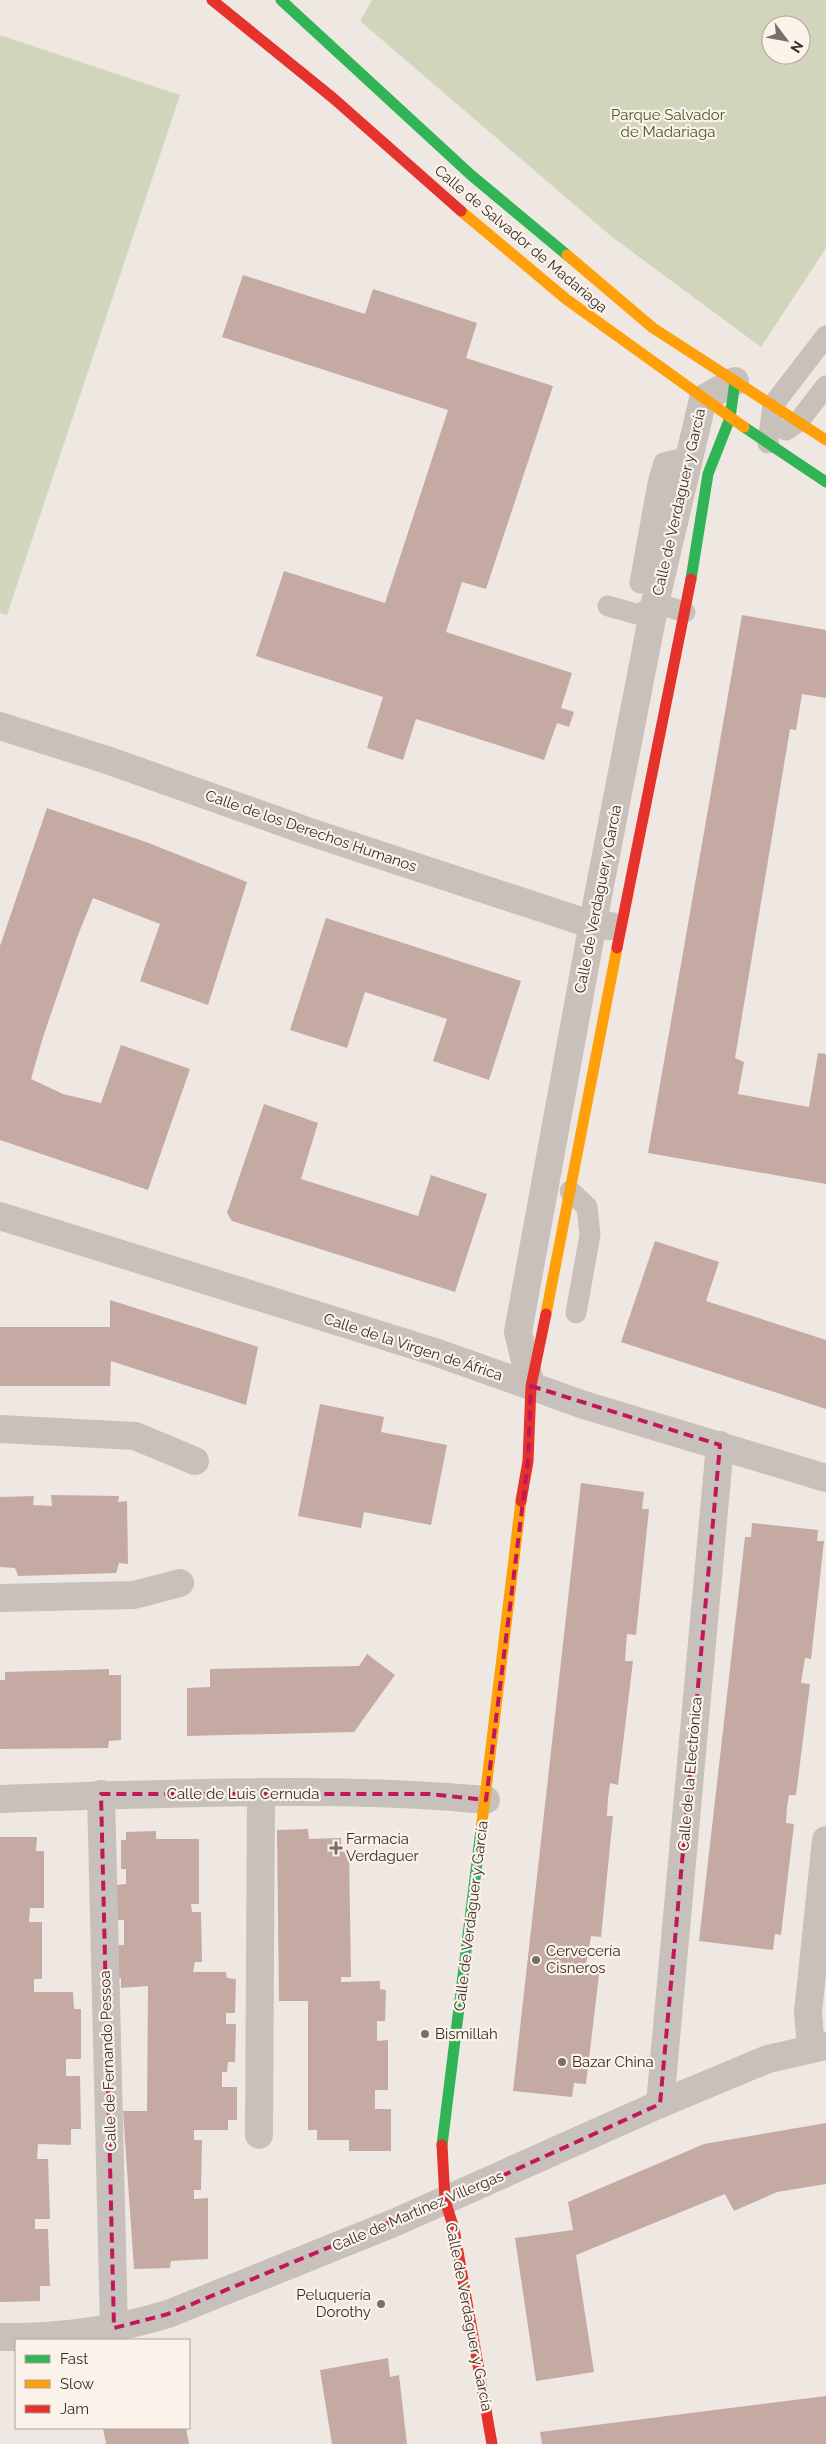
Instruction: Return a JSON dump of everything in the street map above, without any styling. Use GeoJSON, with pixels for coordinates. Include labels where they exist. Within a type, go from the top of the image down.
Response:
{"type":"FeatureCollection","features":[{"type":"Feature","properties":{"kind":"street","name":"Calle de Salvador de Madariaga"},"geometry":{"type":"LineString","coordinates":[[212,0],[333,98],[537,276],[730,418],[826,482]]}},
{"type":"Feature","properties":{"kind":"street","name":"Calle de Salvador de Madariaga"},"geometry":{"type":"LineString","coordinates":[[281,0],[471,176],[653,328],[826,440]]}},
{"type":"Feature","properties":{"kind":"street","name":"Calle de Verdaguer y García"},"geometry":{"type":"LineString","coordinates":[[531,1386],[518,1332],[593,925],[648,593],[689,457],[702,398],[735,381]]}},
{"type":"Feature","properties":{"kind":"street","name":"Calle de Verdaguer y García"},"geometry":{"type":"LineString","coordinates":[[492,2444],[454,2229],[445,2200],[441,2155],[486,1800],[524,1475],[528,1462],[531,1386],[685,612],[708,474],[730,418],[735,381]]}},
{"type":"Feature","properties":{"kind":"street","name":"Calle de los Derechos Humanos"},"geometry":{"type":"LineString","coordinates":[[1,730],[107,760],[307,831],[593,925],[623,927]]}},
{"type":"Feature","properties":{"kind":"street","name":"Calle de la Virgen de África"},"geometry":{"type":"LineString","coordinates":[[0,1216],[435,1352],[584,1405],[826,1478]]}},
{"type":"Feature","properties":{"kind":"street"},"geometry":{"type":"LineString","coordinates":[[0,1429],[135,1436],[195,1460]]}},
{"type":"Feature","properties":{"kind":"street","name":"Calle de la Electrónica"},"geometry":{"type":"LineString","coordinates":[[660,2104],[720,1445]]}},
{"type":"Feature","properties":{"kind":"street"},"geometry":{"type":"LineString","coordinates":[[0,1598],[134,1594],[180,1583]]}},
{"type":"Feature","properties":{"kind":"street","name":"Calle de Luis Cernuda"},"geometry":{"type":"LineString","coordinates":[[0,1800],[101,1794],[261,1792],[430,1794],[486,1800]]}},
{"type":"Feature","properties":{"kind":"street"},"geometry":{"type":"LineString","coordinates":[[259,2135],[261,1792]]}},
{"type":"Feature","properties":{"kind":"street","name":"Calle de Fernando Pessoa"},"geometry":{"type":"LineString","coordinates":[[101,1794],[114,2328]]}},
{"type":"Feature","properties":{"kind":"street"},"geometry":{"type":"LineString","coordinates":[[818,2047],[808,2012],[826,1840]]}},
{"type":"Feature","properties":{"kind":"street","name":"Calle de Martínez Villergas"},"geometry":{"type":"LineString","coordinates":[[0,2337],[59,2337],[114,2328],[168,2314],[445,2200],[660,2104],[768,2059],[818,2047]]}},
{"type":"Feature","properties":{"kind":"lane"},"geometry":{"type":"LineString","coordinates":[[768,443],[773,405],[826,336]]}},
{"type":"Feature","properties":{"kind":"lane"},"geometry":{"type":"LineString","coordinates":[[768,443],[799,421],[826,386]]}},
{"type":"Feature","properties":{"kind":"lane"},"geometry":{"type":"LineString","coordinates":[[608,606],[640,615],[648,593],[685,612]]}},
{"type":"Feature","properties":{"kind":"lane"},"geometry":{"type":"LineString","coordinates":[[570,1191],[587,1208],[590,1235],[576,1313]]}},
{"type":"Feature","properties":{"kind":"highlighted area"},"geometry":{"type":"Polygon","coordinates":[[[531,1386],[720,1445],[660,2104],[506,2174],[168,2314],[114,2328],[101,1794],[430,1794],[486,1800],[528,1461],[531,1386]]]}},
{"type":"Feature","properties":{"kind":"green space","name":"Parque Salvador de Madariaga"},"geometry":{"type":"Polygon","coordinates":[[[372,0],[826,0],[826,248],[761,347],[612,237],[360,21],[372,0]]]}},
{"type":"Feature","properties":{"kind":"green space"},"geometry":{"type":"Polygon","coordinates":[[[0,35],[180,95],[7,615],[0,613],[0,35]]]}},
{"type":"Feature","properties":{"kind":"building"},"geometry":{"type":"Polygon","coordinates":[[[243,275],[365,314],[373,289],[477,323],[466,358],[553,386],[486,589],[462,582],[446,632],[572,673],[561,708],[574,712],[569,727],[557,723],[544,760],[416,719],[403,760],[367,748],[383,697],[256,656],[284,571],[385,603],[448,410],[222,337],[243,275]]]}},
{"type":"Feature","properties":{"kind":"building"},"geometry":{"type":"Polygon","coordinates":[[[742,615],[826,630],[826,698],[802,694],[796,730],[790,729],[735,1058],[744,1062],[738,1094],[809,1107],[818,1053],[826,1054],[826,1184],[648,1153],[742,615]]]}},
{"type":"Feature","properties":{"kind":"building"},"geometry":{"type":"Polygon","coordinates":[[[47,808],[146,842],[247,882],[208,1005],[140,981],[160,924],[93,898],[78,935],[43,1037],[31,1079],[63,1094],[101,1103],[121,1045],[190,1069],[148,1190],[0,1140],[0,946],[47,808]]]}},
{"type":"Feature","properties":{"kind":"building"},"geometry":{"type":"Polygon","coordinates":[[[326,918],[521,981],[489,1080],[433,1061],[447,1019],[365,992],[347,1048],[290,1030],[326,918]]]}},
{"type":"Feature","properties":{"kind":"building"},"geometry":{"type":"Polygon","coordinates":[[[264,1104],[318,1123],[301,1179],[418,1216],[431,1175],[487,1194],[455,1292],[232,1221],[227,1213],[264,1104]]]}},
{"type":"Feature","properties":{"kind":"building"},"geometry":{"type":"Polygon","coordinates":[[[655,1241],[719,1262],[706,1301],[826,1340],[826,1409],[621,1342],[655,1241]]]}},
{"type":"Feature","properties":{"kind":"building"},"geometry":{"type":"Polygon","coordinates":[[[110,1300],[258,1347],[246,1405],[111,1361],[110,1386],[0,1386],[0,1327],[110,1327],[110,1300]]]}},
{"type":"Feature","properties":{"kind":"building"},"geometry":{"type":"Polygon","coordinates":[[[320,1404],[384,1417],[381,1432],[447,1445],[431,1525],[364,1512],[361,1528],[298,1516],[320,1404]]]}},
{"type":"Feature","properties":{"kind":"building"},"geometry":{"type":"Polygon","coordinates":[[[581,1483],[644,1492],[642,1509],[649,1509],[636,1635],[627,1634],[625,1661],[633,1661],[618,1785],[610,1783],[608,1799],[607,1816],[613,1816],[601,1937],[591,1936],[586,1965],[600,1966],[586,2084],[574,2083],[572,2097],[513,2091],[581,1483]]]}},
{"type":"Feature","properties":{"kind":"building"},"geometry":{"type":"Polygon","coordinates":[[[51,1495],[119,1496],[118,1502],[127,1501],[128,1564],[119,1563],[116,1573],[18,1576],[15,1568],[0,1567],[0,1497],[34,1496],[33,1505],[52,1506],[51,1495]]]}},
{"type":"Feature","properties":{"kind":"building"},"geometry":{"type":"Polygon","coordinates":[[[752,1523],[818,1530],[817,1541],[824,1541],[811,1659],[805,1658],[801,1683],[810,1684],[796,1795],[789,1795],[787,1807],[786,1823],[794,1824],[781,1935],[775,1934],[773,1950],[699,1941],[745,1537],[751,1537],[752,1523]]]}},
{"type":"Feature","properties":{"kind":"building"},"geometry":{"type":"Polygon","coordinates":[[[367,1654],[395,1675],[354,1732],[187,1736],[187,1688],[210,1687],[210,1669],[359,1666],[367,1654]]]}},
{"type":"Feature","properties":{"kind":"building"},"geometry":{"type":"Polygon","coordinates":[[[109,1669],[109,1675],[121,1675],[121,1740],[109,1741],[108,1748],[0,1749],[0,1680],[5,1680],[5,1672],[109,1669]]]}},
{"type":"Feature","properties":{"kind":"building"},"geometry":{"type":"Polygon","coordinates":[[[308,1829],[309,1839],[341,1838],[341,1849],[349,1849],[351,1977],[341,1977],[341,1982],[380,1981],[380,1989],[386,1990],[385,2021],[377,2021],[377,2041],[388,2040],[388,2090],[375,2090],[375,2109],[391,2109],[391,2151],[349,2151],[349,2140],[317,2140],[317,2130],[308,2130],[308,2001],[279,2001],[277,1830],[308,1829]]]}},
{"type":"Feature","properties":{"kind":"building"},"geometry":{"type":"Polygon","coordinates":[[[156,1831],[156,1839],[199,1839],[199,1904],[191,1904],[192,1912],[201,1912],[202,1962],[195,1962],[193,1972],[226,1972],[227,1978],[236,1979],[235,2013],[226,2013],[226,2024],[236,2024],[235,2062],[228,2062],[227,2072],[222,2072],[222,2087],[237,2087],[237,2120],[228,2120],[228,2130],[194,2130],[194,2140],[202,2140],[201,2190],[194,2190],[194,2199],[208,2198],[208,2259],[171,2261],[170,2268],[134,2269],[123,2111],[147,2111],[148,1986],[121,1988],[121,1978],[118,1978],[118,1945],[124,1945],[124,1920],[117,1920],[117,1885],[126,1884],[126,1869],[121,1869],[121,1840],[126,1840],[126,1832],[156,1831]]]}},
{"type":"Feature","properties":{"kind":"building"},"geometry":{"type":"Polygon","coordinates":[[[0,1837],[37,1837],[36,1851],[44,1851],[44,1908],[30,1908],[29,1922],[42,1922],[42,1979],[34,1979],[34,1992],[73,1992],[74,2009],[81,2009],[81,2059],[66,2059],[66,2076],[80,2076],[81,2129],[71,2129],[71,2145],[38,2144],[37,2159],[48,2159],[50,2219],[35,2219],[35,2229],[48,2229],[50,2286],[40,2286],[40,2301],[0,2302],[0,1837]]]}},
{"type":"Feature","properties":{"kind":"building"},"geometry":{"type":"Polygon","coordinates":[[[826,2123],[826,2184],[777,2192],[734,2211],[725,2194],[576,2255],[594,2372],[536,2381],[515,2238],[573,2230],[568,2202],[704,2144],[826,2123]]]}},
{"type":"Feature","properties":{"kind":"building"},"geometry":{"type":"Polygon","coordinates":[[[388,2358],[390,2377],[399,2375],[407,2444],[332,2444],[320,2370],[388,2358]]]}},
{"type":"Feature","properties":{"kind":"building"},"geometry":{"type":"Polygon","coordinates":[[[826,2396],[826,2444],[542,2444],[540,2432],[826,2396]]]}},
{"type":"Feature","properties":{"kind":"building"},"geometry":{"type":"Polygon","coordinates":[[[103,2429],[186,2429],[189,2444],[106,2444],[103,2429]]]}},
{"type":"Feature","properties":{"kind":"traffic: fast"},"geometry":{"type":"LineString","coordinates":[[281,0],[471,175],[567,255]]}},
{"type":"Feature","properties":{"kind":"traffic: fast"},"geometry":{"type":"LineString","coordinates":[[691,579],[708,474],[730,418],[735,381]]}},
{"type":"Feature","properties":{"kind":"traffic: fast"},"geometry":{"type":"LineString","coordinates":[[744,427],[826,482]]}},
{"type":"Feature","properties":{"kind":"traffic: fast"},"geometry":{"type":"LineString","coordinates":[[442,2145],[481,1830]]}},
{"type":"Feature","properties":{"kind":"traffic: slow"},"geometry":{"type":"LineString","coordinates":[[461,211],[566,299],[744,427]]}},
{"type":"Feature","properties":{"kind":"traffic: slow"},"geometry":{"type":"LineString","coordinates":[[567,255],[653,328],[826,440]]}},
{"type":"Feature","properties":{"kind":"traffic: slow"},"geometry":{"type":"LineString","coordinates":[[546,1314],[617,948]]}},
{"type":"Feature","properties":{"kind":"traffic: slow"},"geometry":{"type":"LineString","coordinates":[[481,1830],[521,1501]]}},
{"type":"Feature","properties":{"kind":"traffic: jam"},"geometry":{"type":"LineString","coordinates":[[212,0],[333,98],[461,211]]}},
{"type":"Feature","properties":{"kind":"traffic: jam"},"geometry":{"type":"LineString","coordinates":[[617,948],[691,579]]}},
{"type":"Feature","properties":{"kind":"traffic: jam"},"geometry":{"type":"LineString","coordinates":[[521,1501],[528,1461],[531,1386],[546,1314]]}},
{"type":"Feature","properties":{"kind":"traffic: jam"},"geometry":{"type":"LineString","coordinates":[[442,2145],[445,2200],[454,2229],[492,2444]]}},
{"type":"Feature","properties":{"kind":"place","name":"Farmacia Verdaguer"},"geometry":{"type":"Point","coordinates":[336,1848]}},
{"type":"Feature","properties":{"kind":"place","name":"Cervecería Cisneros"},"geometry":{"type":"Point","coordinates":[536,1960]}},
{"type":"Feature","properties":{"kind":"place","name":"Bismillah"},"geometry":{"type":"Point","coordinates":[425,2034]}},
{"type":"Feature","properties":{"kind":"place","name":"Bazar China"},"geometry":{"type":"Point","coordinates":[562,2062]}},
{"type":"Feature","properties":{"kind":"place","name":"Peluquería Dorothy"},"geometry":{"type":"Point","coordinates":[381,2304]}}]}
